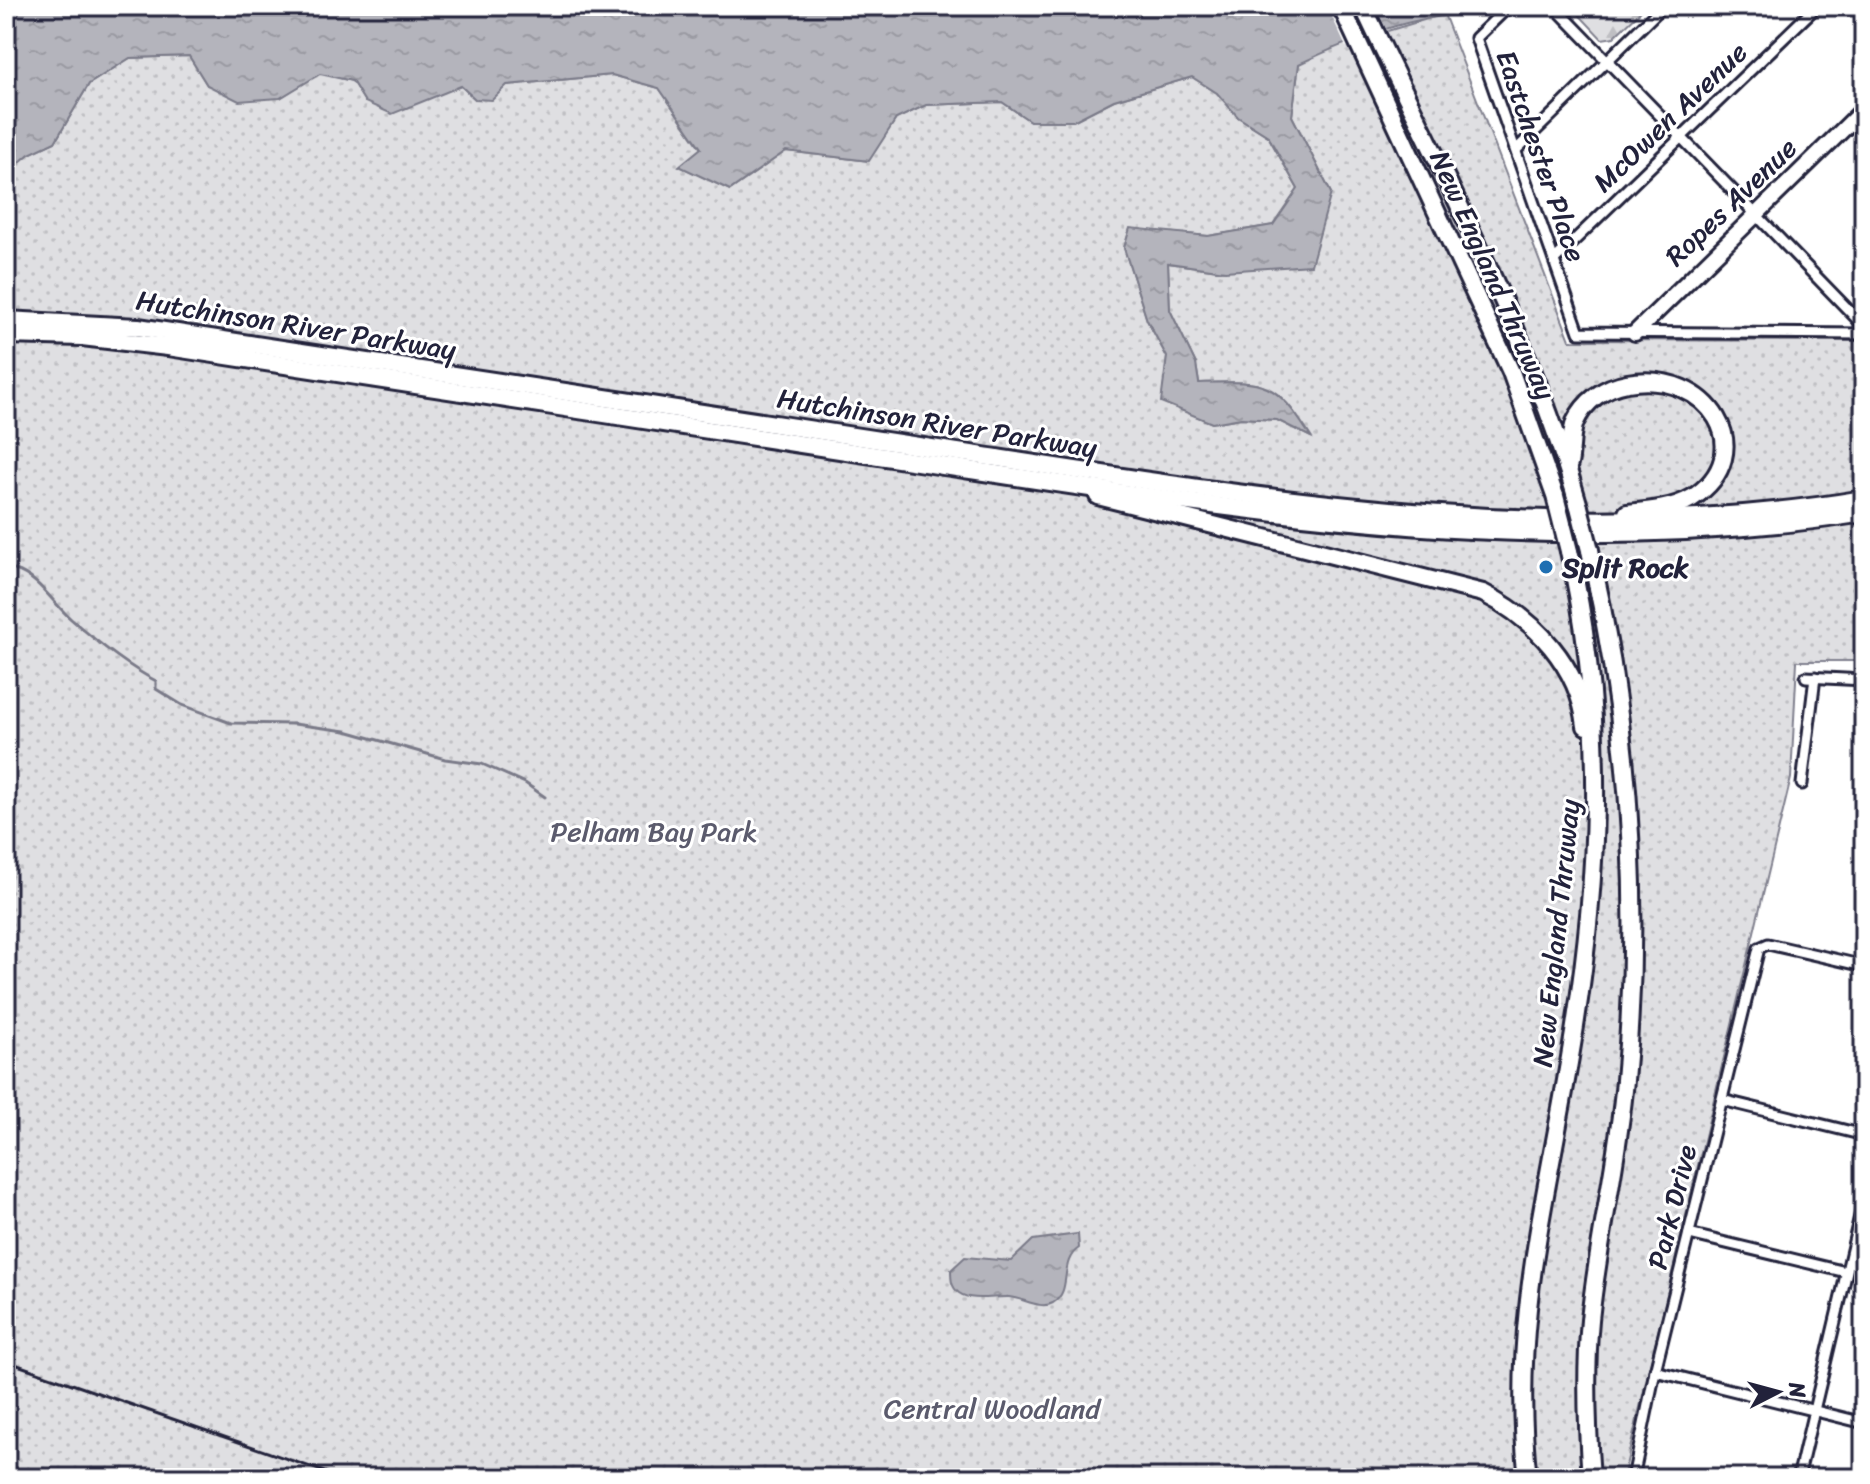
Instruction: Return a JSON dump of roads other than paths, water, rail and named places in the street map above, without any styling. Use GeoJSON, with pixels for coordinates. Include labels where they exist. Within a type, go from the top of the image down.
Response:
{"type":"FeatureCollection","features":[{"type":"Feature","properties":{"kind":"highway","name":"New England Thruway"},"geometry":{"type":"LineString","coordinates":[[1341,6],[1511,372],[1555,496],[1569,551],[1592,683],[1597,767],[1593,880],[1582,978],[1525,1316],[1521,1388],[1528,1478]]}},
{"type":"Feature","properties":{"kind":"highway","name":"New England Thruway"},"geometry":{"type":"LineString","coordinates":[[1363,6],[1514,328],[1568,470],[1590,550],[1621,714],[1631,817],[1633,896],[1625,1080],[1589,1331],[1586,1403],[1591,1478]]}},
{"type":"Feature","properties":{"kind":"highway","name":"Hutchinson River Parkway"},"geometry":{"type":"LineString","coordinates":[[6,320],[138,327],[1250,495],[1407,511],[1565,521],[1709,518],[1864,499]]}},
{"type":"Feature","properties":{"kind":"highway","name":"Hutchinson River Parkway"},"geometry":{"type":"LineString","coordinates":[[6,335],[82,337],[168,347],[1075,486],[1291,516],[1529,535],[1697,533],[1864,513]]}},
{"type":"Feature","properties":{"kind":"highway"},"geometry":{"type":"LineString","coordinates":[[1565,521],[1666,507],[1693,497],[1710,480],[1718,466],[1722,447],[1720,424],[1706,402],[1685,387],[1653,381],[1613,386],[1592,399],[1578,417],[1572,434],[1568,470]]}},
{"type":"Feature","properties":{"kind":"highway"},"geometry":{"type":"LineString","coordinates":[[1075,486],[1112,502],[1448,582],[1492,598],[1528,622],[1565,667],[1581,701],[1597,767]]}},
{"type":"Feature","properties":{"kind":"street","name":"Eastchester Place"},"geometry":{"type":"LineString","coordinates":[[1509,6],[1476,38],[1579,332],[1635,333]]}},
{"type":"Feature","properties":{"kind":"street"},"geometry":{"type":"LineString","coordinates":[[1554,6],[1864,326]]}},
{"type":"Feature","properties":{"kind":"street"},"geometry":{"type":"LineString","coordinates":[[1516,150],[1663,6]]}},
{"type":"Feature","properties":{"kind":"street","name":"McOwen Avenue"},"geometry":{"type":"LineString","coordinates":[[1554,260],[1817,6]]}},
{"type":"Feature","properties":{"kind":"street","name":"Ropes Avenue"},"geometry":{"type":"LineString","coordinates":[[1635,333],[1754,214],[1861,117]]}},
{"type":"Feature","properties":{"kind":"street"},"geometry":{"type":"LineString","coordinates":[[1635,333],[1864,334]]}},
{"type":"Feature","properties":{"kind":"street"},"geometry":{"type":"LineString","coordinates":[[1802,784],[1810,677],[1864,680]]}},
{"type":"Feature","properties":{"kind":"street","name":"Park Drive"},"geometry":{"type":"LineString","coordinates":[[1633,1478],[1655,1371],[1759,948],[1768,944],[1864,966]]}},
{"type":"Feature","properties":{"kind":"street"},"geometry":{"type":"LineString","coordinates":[[1722,1100],[1864,1135]]}},
{"type":"Feature","properties":{"kind":"street"},"geometry":{"type":"LineString","coordinates":[[1798,1478],[1864,1199]]}},
{"type":"Feature","properties":{"kind":"street"},"geometry":{"type":"LineString","coordinates":[[1689,1234],[1846,1272]]}},
{"type":"Feature","properties":{"kind":"street"},"geometry":{"type":"LineString","coordinates":[[1655,1371],[1864,1423]]}},
{"type":"Feature","properties":{"kind":"water"},"geometry":{"type":"Polygon","coordinates":[[[6,6],[1480,6],[1472,14],[1428,18],[1384,30],[1299,64],[1292,116],[1331,193],[1311,265],[1225,271],[1168,263],[1170,310],[1196,364],[1199,383],[1239,382],[1266,388],[1287,404],[1311,437],[1277,420],[1241,418],[1212,423],[1161,402],[1167,357],[1147,320],[1124,248],[1130,228],[1208,236],[1273,225],[1298,189],[1268,136],[1238,117],[1217,93],[1192,77],[1114,100],[1073,121],[1030,121],[1002,102],[926,105],[896,119],[869,161],[786,151],[730,190],[679,166],[701,148],[659,88],[612,75],[507,85],[492,100],[475,99],[461,86],[392,114],[365,102],[352,81],[320,74],[280,98],[239,101],[207,85],[189,56],[130,58],[89,84],[55,142],[29,154],[6,174],[6,6]]]}},
{"type":"Feature","properties":{"kind":"water"},"geometry":{"type":"Polygon","coordinates":[[[1078,1234],[1079,1248],[1069,1261],[1063,1291],[1048,1305],[1009,1297],[964,1296],[951,1280],[951,1270],[965,1257],[1011,1261],[1033,1240],[1078,1234]]]}},
{"type":"Feature","properties":{"kind":"waterway"},"geometry":{"type":"LineString","coordinates":[[15,570],[38,584],[101,645],[156,681],[156,689],[182,705],[231,723],[294,724],[346,731],[445,759],[482,764],[525,783],[545,797]]}},
{"type":"Feature","properties":{"kind":"railway"},"geometry":{"type":"LineString","coordinates":[[6,1361],[342,1478]]}},
{"type":"Feature","properties":{"kind":"place","name":"Split Rock"},"geometry":{"type":"Point","coordinates":[1546,567]}},
{"type":"Feature","properties":{"kind":"park label","name":"Pelham Bay Park"},"geometry":{"type":"Point","coordinates":[654,831]}},
{"type":"Feature","properties":{"kind":"park label","name":"Central Woodland"},"geometry":{"type":"Point","coordinates":[992,1408]}}]}
